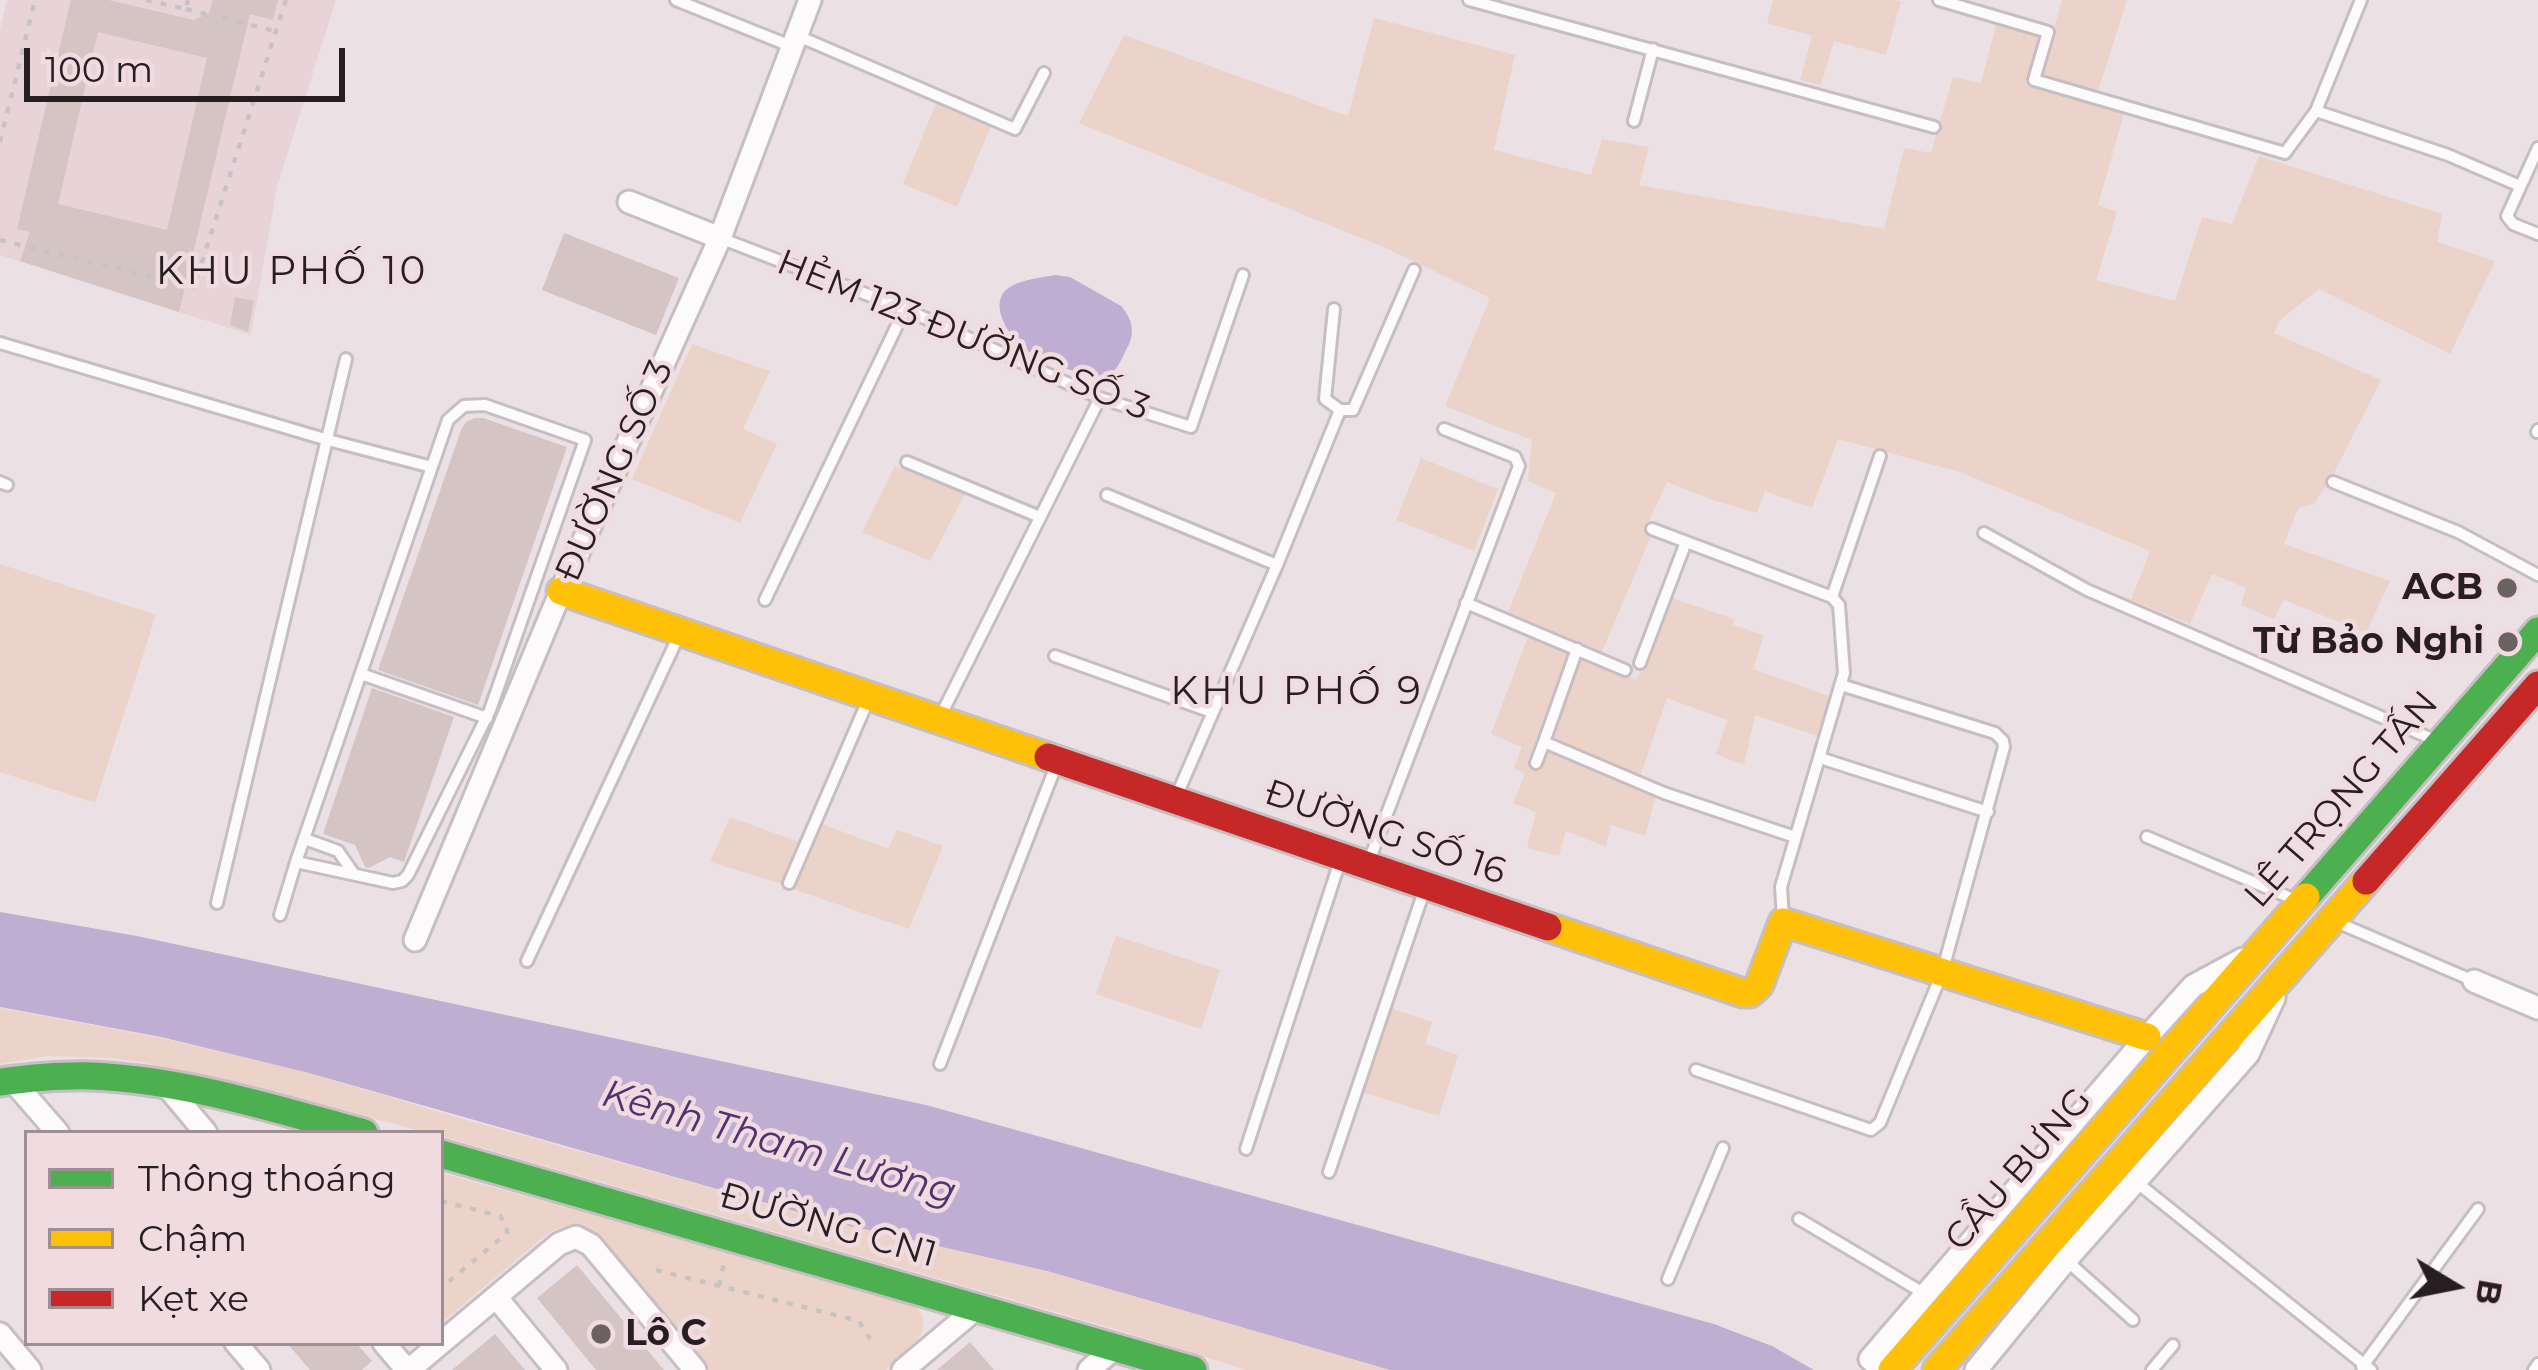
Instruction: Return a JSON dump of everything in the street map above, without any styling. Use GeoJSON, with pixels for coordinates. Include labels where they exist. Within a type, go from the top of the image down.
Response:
{"type":"FeatureCollection","features":[{"type":"Feature","properties":{"kind":"street","name":"ĐƯỜNG SỐ 3"},"geometry":{"type":"LineString","coordinates":[[416,940],[562,591],[720,238],[810,0]]}},
{"type":"Feature","properties":{"kind":"street"},"geometry":{"type":"LineString","coordinates":[[629,202],[720,238]]}},
{"type":"Feature","properties":{"kind":"street","name":"ĐƯỜNG SỐ 16"},"geometry":{"type":"LineString","coordinates":[[562,591],[1743,993],[1760,985],[1783,922]]}},
{"type":"Feature","properties":{"kind":"street","name":"LÊ TRỌNG TẤN"},"geometry":{"type":"LineString","coordinates":[[2201,1018],[2538,631]]}},
{"type":"Feature","properties":{"kind":"street","name":"LÊ TRỌNG TẤN"},"geometry":{"type":"LineString","coordinates":[[2227,1040],[2473,759],[2527,714],[2538,685]]}},
{"type":"Feature","properties":{"kind":"street"},"geometry":{"type":"LineString","coordinates":[[2440,742],[2473,759]]}},
{"type":"Feature","properties":{"kind":"street"},"geometry":{"type":"LineString","coordinates":[[1783,922],[2147,1037]]}},
{"type":"Feature","properties":{"kind":"street"},"geometry":{"type":"LineString","coordinates":[[1882,1366],[1926,1294],[2193,986],[2259,950]]}},
{"type":"Feature","properties":{"kind":"street"},"geometry":{"type":"LineString","coordinates":[[1976,1370],[2248,1054],[2286,974]]}},
{"type":"Feature","properties":{"kind":"street"},"geometry":{"type":"LineString","coordinates":[[2474,982],[2538,1009]]}},
{"type":"Feature","properties":{"kind":"street","name":"CẦU BƯNG"},"geometry":{"type":"LineString","coordinates":[[1882,1366],[2201,1018]]}},
{"type":"Feature","properties":{"kind":"street","name":"CẦU BƯNG"},"geometry":{"type":"LineString","coordinates":[[1937,1370],[2227,1040]]}},
{"type":"Feature","properties":{"kind":"street"},"geometry":{"type":"LineString","coordinates":[[6,1081],[80,1074],[164,1083],[352,1130]]}},
{"type":"Feature","properties":{"kind":"street"},"geometry":{"type":"LineString","coordinates":[[6,1081],[55,1130]]}},
{"type":"Feature","properties":{"kind":"street"},"geometry":{"type":"LineString","coordinates":[[164,1083],[203,1130]]}},
{"type":"Feature","properties":{"kind":"street","name":"ĐƯỜNG CN1"},"geometry":{"type":"LineString","coordinates":[[444,1155],[1193,1370]]}},
{"type":"Feature","properties":{"kind":"street"},"geometry":{"type":"LineString","coordinates":[[444,1340],[559,1244],[576,1237],[584,1239],[695,1370]]}},
{"type":"Feature","properties":{"kind":"street"},"geometry":{"type":"LineString","coordinates":[[496,1297],[556,1370]]}},
{"type":"Feature","properties":{"kind":"street"},"geometry":{"type":"LineString","coordinates":[[903,1370],[978,1307]]}},
{"type":"Feature","properties":{"kind":"street"},"geometry":{"type":"LineString","coordinates":[[0,1334],[30,1370]]}},
{"type":"Feature","properties":{"kind":"street"},"geometry":{"type":"LineString","coordinates":[[239,1346],[259,1370]]}},
{"type":"Feature","properties":{"kind":"street"},"geometry":{"type":"LineString","coordinates":[[387,1346],[408,1370],[437,1346]]}},
{"type":"Feature","properties":{"kind":"street"},"geometry":{"type":"LineString","coordinates":[[1089,1370],[1116,1347]]}},
{"type":"Feature","properties":{"kind":"lane"},"geometry":{"type":"LineString","coordinates":[[676,0],[795,41],[1015,128],[1043,73]]}},
{"type":"Feature","properties":{"kind":"lane"},"geometry":{"type":"LineString","coordinates":[[1469,0],[1934,127]]}},
{"type":"Feature","properties":{"kind":"lane"},"geometry":{"type":"LineString","coordinates":[[1939,0],[2048,32],[2035,80],[2285,153],[2316,112],[2361,0]]}},
{"type":"Feature","properties":{"kind":"lane"},"geometry":{"type":"LineString","coordinates":[[1634,122],[1653,49]]}},
{"type":"Feature","properties":{"kind":"lane"},"geometry":{"type":"LineString","coordinates":[[2316,112],[2448,155],[2520,186]]}},
{"type":"Feature","properties":{"kind":"lane"},"geometry":{"type":"LineString","coordinates":[[2538,148],[2507,216],[2513,224],[2538,234]]}},
{"type":"Feature","properties":{"kind":"lane","name":"HẺM 123 ĐƯỜNG SỐ 3"},"geometry":{"type":"LineString","coordinates":[[720,238],[905,309],[1100,398],[1191,427],[1243,275]]}},
{"type":"Feature","properties":{"kind":"lane"},"geometry":{"type":"LineString","coordinates":[[1334,309],[1325,399],[1340,410],[1353,410],[1414,270]]}},
{"type":"Feature","properties":{"kind":"lane"},"geometry":{"type":"LineString","coordinates":[[765,600],[905,309]]}},
{"type":"Feature","properties":{"kind":"lane"},"geometry":{"type":"LineString","coordinates":[[0,343],[432,467]]}},
{"type":"Feature","properties":{"kind":"lane"},"geometry":{"type":"LineString","coordinates":[[217,903],[346,359]]}},
{"type":"Feature","properties":{"kind":"lane"},"geometry":{"type":"LineString","coordinates":[[940,718],[1100,398]]}},
{"type":"Feature","properties":{"kind":"lane"},"geometry":{"type":"LineString","coordinates":[[280,915],[296,862],[448,420],[458,410],[484,405],[585,440],[487,718],[405,879],[393,883],[296,862]]}},
{"type":"Feature","properties":{"kind":"lane"},"geometry":{"type":"LineString","coordinates":[[1174,800],[1340,410]]}},
{"type":"Feature","properties":{"kind":"lane"},"geometry":{"type":"LineString","coordinates":[[1246,1149],[1355,860],[1466,603],[1519,461],[1444,428]]}},
{"type":"Feature","properties":{"kind":"lane"},"geometry":{"type":"LineString","coordinates":[[1832,597],[1880,456]]}},
{"type":"Feature","properties":{"kind":"lane"},"geometry":{"type":"LineString","coordinates":[[907,462],[1040,517]]}},
{"type":"Feature","properties":{"kind":"lane"},"geometry":{"type":"LineString","coordinates":[[2333,482],[2458,532],[2538,575]]}},
{"type":"Feature","properties":{"kind":"lane"},"geometry":{"type":"LineString","coordinates":[[1107,495],[1277,566]]}},
{"type":"Feature","properties":{"kind":"lane"},"geometry":{"type":"LineString","coordinates":[[1652,529],[1832,597],[1839,605],[1845,662],[1841,685],[1780,890],[1783,922]]}},
{"type":"Feature","properties":{"kind":"lane"},"geometry":{"type":"LineString","coordinates":[[1984,533],[2087,590],[2440,742]]}},
{"type":"Feature","properties":{"kind":"lane"},"geometry":{"type":"LineString","coordinates":[[1640,663],[1686,542]]}},
{"type":"Feature","properties":{"kind":"lane"},"geometry":{"type":"LineString","coordinates":[[1466,603],[1625,670]]}},
{"type":"Feature","properties":{"kind":"lane"},"geometry":{"type":"LineString","coordinates":[[527,962],[681,631]]}},
{"type":"Feature","properties":{"kind":"lane"},"geometry":{"type":"LineString","coordinates":[[1536,764],[1577,649]]}},
{"type":"Feature","properties":{"kind":"lane"},"geometry":{"type":"LineString","coordinates":[[1055,656],[1212,712]]}},
{"type":"Feature","properties":{"kind":"lane"},"geometry":{"type":"LineString","coordinates":[[361,674],[487,718]]}},
{"type":"Feature","properties":{"kind":"lane"},"geometry":{"type":"LineString","coordinates":[[1696,1070],[1870,1130],[1880,1123],[1942,973],[2003,741],[1995,733],[1841,685]]}},
{"type":"Feature","properties":{"kind":"lane"},"geometry":{"type":"LineString","coordinates":[[789,883],[871,695]]}},
{"type":"Feature","properties":{"kind":"lane"},"geometry":{"type":"LineString","coordinates":[[1544,742],[1664,793],[1795,837]]}},
{"type":"Feature","properties":{"kind":"lane"},"geometry":{"type":"LineString","coordinates":[[1820,758],[1988,812]]}},
{"type":"Feature","properties":{"kind":"lane"},"geometry":{"type":"LineString","coordinates":[[940,1064],[1058,760]]}},
{"type":"Feature","properties":{"kind":"lane"},"geometry":{"type":"LineString","coordinates":[[2147,837],[2301,902]]}},
{"type":"Feature","properties":{"kind":"lane"},"geometry":{"type":"LineString","coordinates":[[304,839],[338,850],[354,874]]}},
{"type":"Feature","properties":{"kind":"lane"},"geometry":{"type":"LineString","coordinates":[[1329,1172],[1426,884]]}},
{"type":"Feature","properties":{"kind":"lane"},"geometry":{"type":"LineString","coordinates":[[2332,920],[2474,982]]}},
{"type":"Feature","properties":{"kind":"lane"},"geometry":{"type":"LineString","coordinates":[[1668,1279],[1723,1148]]}},
{"type":"Feature","properties":{"kind":"lane"},"geometry":{"type":"LineString","coordinates":[[2135,1181],[2365,1368],[2478,1209]]}},
{"type":"Feature","properties":{"kind":"lane"},"geometry":{"type":"LineString","coordinates":[[1799,1219],[1926,1294]]}},
{"type":"Feature","properties":{"kind":"lane"},"geometry":{"type":"LineString","coordinates":[[2066,1261],[2133,1320]]}},
{"type":"Feature","properties":{"kind":"lane"},"geometry":{"type":"LineString","coordinates":[[2152,1370],[2173,1346]]}},
{"type":"Feature","properties":{"kind":"path"},"geometry":{"type":"LineString","coordinates":[[0,142],[34,0]]}},
{"type":"Feature","properties":{"kind":"path"},"geometry":{"type":"LineString","coordinates":[[146,0],[209,15]]}},
{"type":"Feature","properties":{"kind":"path"},"geometry":{"type":"LineString","coordinates":[[186,9],[188,0]]}},
{"type":"Feature","properties":{"kind":"path"},"geometry":{"type":"LineString","coordinates":[[0,240],[194,287],[286,0]]}},
{"type":"Feature","properties":{"kind":"path"},"geometry":{"type":"LineString","coordinates":[[222,18],[276,31]]}},
{"type":"Feature","properties":{"kind":"path"},"geometry":{"type":"LineString","coordinates":[[0,95],[11,98]]}},
{"type":"Feature","properties":{"kind":"path"},"geometry":{"type":"LineString","coordinates":[[444,1202],[500,1216],[507,1233],[444,1286]]}},
{"type":"Feature","properties":{"kind":"path"},"geometry":{"type":"LineString","coordinates":[[656,1270],[859,1321],[870,1339]]}},
{"type":"Feature","properties":{"kind":"shaded area"},"geometry":{"type":"Polygon","coordinates":[[[7,0],[336,0],[277,187],[251,335],[0,255],[0,29],[7,0]]]}},
{"type":"Feature","properties":{"kind":"shaded area"},"geometry":{"type":"Polygon","coordinates":[[[1773,0],[1901,2],[1886,55],[1834,41],[1821,85],[1800,80],[1812,36],[1767,23],[1773,0]]]}},
{"type":"Feature","properties":{"kind":"shaded area"},"geometry":{"type":"Polygon","coordinates":[[[2062,0],[2127,0],[2098,91],[2041,74],[2062,0]]]}},
{"type":"Feature","properties":{"kind":"shaded area"},"geometry":{"type":"Polygon","coordinates":[[[1374,18],[1515,55],[1494,150],[1591,175],[1602,139],[1649,147],[1639,185],[1884,229],[1904,148],[1931,153],[1953,77],[1981,83],[1996,25],[2038,37],[2026,85],[2124,114],[2098,205],[2117,212],[2096,280],[2175,301],[2202,217],[2232,224],[2259,156],[2442,214],[2437,242],[2495,261],[2450,354],[2319,289],[2280,320],[2274,333],[2381,380],[2334,473],[2314,504],[2298,508],[2284,544],[2390,581],[2366,633],[2284,600],[2274,619],[2241,605],[2246,588],[2212,574],[2190,624],[2131,600],[2150,551],[1960,472],[1838,439],[1812,508],[1765,491],[1757,513],[1667,482],[1644,532],[1651,536],[1602,652],[1508,612],[1556,493],[1528,481],[1532,440],[1445,406],[1490,298],[1388,249],[1079,123],[1124,35],[1348,116],[1374,18]]]}},
{"type":"Feature","properties":{"kind":"shaded area"},"geometry":{"type":"Polygon","coordinates":[[[936,103],[991,126],[957,207],[903,184],[936,103]]]}},
{"type":"Feature","properties":{"kind":"shaded area"},"geometry":{"type":"Polygon","coordinates":[[[692,344],[770,371],[743,429],[777,444],[740,523],[632,479],[692,344]]]}},
{"type":"Feature","properties":{"kind":"shaded area"},"geometry":{"type":"Polygon","coordinates":[[[1421,458],[1498,489],[1474,551],[1396,520],[1421,458]]]}},
{"type":"Feature","properties":{"kind":"shaded area"},"geometry":{"type":"Polygon","coordinates":[[[895,466],[965,494],[930,561],[862,532],[895,466]]]}},
{"type":"Feature","properties":{"kind":"shaded area"},"geometry":{"type":"Polygon","coordinates":[[[0,564],[156,615],[95,803],[0,772],[0,564]]]}},
{"type":"Feature","properties":{"kind":"shaded area"},"geometry":{"type":"Polygon","coordinates":[[[1669,597],[1734,619],[1733,625],[1764,635],[1753,669],[1829,696],[1818,736],[1755,715],[1744,765],[1716,754],[1727,720],[1667,698],[1640,777],[1550,739],[1579,655],[1637,680],[1669,597]]]}},
{"type":"Feature","properties":{"kind":"shaded area"},"geometry":{"type":"Polygon","coordinates":[[[1529,634],[1570,652],[1530,764],[1540,768],[1546,749],[1656,795],[1645,836],[1611,825],[1606,847],[1566,831],[1559,856],[1527,848],[1536,812],[1513,803],[1525,774],[1514,768],[1522,747],[1491,734],[1529,634]]]}},
{"type":"Feature","properties":{"kind":"shaded area"},"geometry":{"type":"Polygon","coordinates":[[[730,817],[799,842],[782,884],[710,862],[730,817]]]}},
{"type":"Feature","properties":{"kind":"shaded area"},"geometry":{"type":"Polygon","coordinates":[[[820,823],[888,849],[897,830],[943,846],[909,929],[793,889],[820,823]]]}},
{"type":"Feature","properties":{"kind":"shaded area"},"geometry":{"type":"Polygon","coordinates":[[[1116,936],[1220,970],[1201,1029],[1096,994],[1116,936]]]}},
{"type":"Feature","properties":{"kind":"shaded area"},"geometry":{"type":"Polygon","coordinates":[[[0,1008],[161,1038],[309,1073],[833,1222],[1047,1271],[1389,1370],[1246,1370],[444,1137],[444,1130],[417,1130],[145,1063],[47,1056],[0,1064],[0,1008]]]}},
{"type":"Feature","properties":{"kind":"shaded area"},"geometry":{"type":"Polygon","coordinates":[[[1390,1008],[1432,1022],[1425,1044],[1458,1055],[1439,1116],[1362,1092],[1390,1008]]]}},
{"type":"Feature","properties":{"kind":"shaded area"},"geometry":{"type":"Polygon","coordinates":[[[444,1174],[902,1298],[916,1307],[923,1326],[914,1345],[886,1370],[710,1370],[599,1237],[573,1226],[547,1234],[444,1320],[444,1174]]]}},
{"type":"Feature","properties":{"kind":"water"},"geometry":{"type":"Polygon","coordinates":[[[1070,277],[1121,306],[1128,316],[1130,342],[1109,375],[1089,376],[1042,358],[1019,344],[1007,328],[1000,310],[1003,293],[1020,282],[1070,277]]]}},
{"type":"Feature","properties":{"kind":"water","name":"Kênh Tham Lương"},"geometry":{"type":"Polygon","coordinates":[[[0,912],[137,936],[926,1105],[1714,1324],[1772,1346],[1814,1370],[1390,1370],[1047,1271],[833,1222],[309,1073],[161,1037],[0,1007],[0,912]]]}},
{"type":"Feature","properties":{"kind":"building"},"geometry":{"type":"Polygon","coordinates":[[[71,0],[108,0],[194,20],[209,13],[213,0],[278,0],[273,20],[250,14],[179,312],[20,261],[30,232],[17,229],[71,0]],[[98,32],[58,204],[167,230],[207,58],[98,32]]]}},
{"type":"Feature","properties":{"kind":"building"},"geometry":{"type":"Polygon","coordinates":[[[564,233],[679,278],[656,335],[542,290],[564,233]]]}},
{"type":"Feature","properties":{"kind":"building"},"geometry":{"type":"Polygon","coordinates":[[[235,297],[254,301],[248,332],[230,325],[235,297]]]}},
{"type":"Feature","properties":{"kind":"building"},"geometry":{"type":"Polygon","coordinates":[[[475,418],[567,447],[478,705],[378,670],[461,430],[475,418]]]}},
{"type":"Feature","properties":{"kind":"building"},"geometry":{"type":"Polygon","coordinates":[[[372,688],[454,717],[404,862],[390,857],[369,868],[355,845],[323,834],[372,688]]]}},
{"type":"Feature","properties":{"kind":"building","name":"Lô C"},"geometry":{"type":"Polygon","coordinates":[[[577,1265],[664,1370],[596,1370],[537,1298],[577,1265]]]}},
{"type":"Feature","properties":{"kind":"building"},"geometry":{"type":"Polygon","coordinates":[[[495,1334],[525,1370],[452,1370],[495,1334]]]}},
{"type":"Feature","properties":{"kind":"building"},"geometry":{"type":"Polygon","coordinates":[[[970,1342],[994,1370],[937,1370],[970,1342]]]}},
{"type":"Feature","properties":{"kind":"building"},"geometry":{"type":"Polygon","coordinates":[[[290,1346],[359,1346],[372,1361],[362,1370],[310,1370],[290,1346]]]}},
{"type":"Feature","properties":{"kind":"traffic: fast"},"geometry":{"type":"LineString","coordinates":[[2306,897],[2538,631]]}},
{"type":"Feature","properties":{"kind":"traffic: fast"},"geometry":{"type":"LineString","coordinates":[[0,1082],[80,1076],[161,1083],[353,1130]]}},
{"type":"Feature","properties":{"kind":"traffic: fast"},"geometry":{"type":"LineString","coordinates":[[444,1155],[1193,1370]]}},
{"type":"Feature","properties":{"kind":"traffic: slow"},"geometry":{"type":"LineString","coordinates":[[561,591],[1048,757]]}},
{"type":"Feature","properties":{"kind":"traffic: slow"},"geometry":{"type":"LineString","coordinates":[[1937,1370],[2366,881]]}},
{"type":"Feature","properties":{"kind":"traffic: slow"},"geometry":{"type":"LineString","coordinates":[[1892,1370],[2306,897]]}},
{"type":"Feature","properties":{"kind":"traffic: slow"},"geometry":{"type":"LineString","coordinates":[[1548,927],[1750,993],[1759,985],[1783,922],[2147,1037]]}},
{"type":"Feature","properties":{"kind":"traffic: jam"},"geometry":{"type":"LineString","coordinates":[[2366,881],[2538,685]]}},
{"type":"Feature","properties":{"kind":"traffic: jam"},"geometry":{"type":"LineString","coordinates":[[1048,757],[1548,927]]}},
{"type":"Feature","properties":{"kind":"place","name":"ACB"},"geometry":{"type":"Point","coordinates":[2507,588]}},
{"type":"Feature","properties":{"kind":"place","name":"Từ Bảo Nghi"},"geometry":{"type":"Point","coordinates":[2508,642]}},
{"type":"Feature","properties":{"kind":"place","name":"Lô C"},"geometry":{"type":"Point","coordinates":[601,1334]}},
{"type":"Feature","properties":{"kind":"district","name":"KHU PHỐ 10"},"geometry":{"type":"Point","coordinates":[292,273]}},
{"type":"Feature","properties":{"kind":"district","name":"KHU PHỐ 9"},"geometry":{"type":"Point","coordinates":[1297,693]}}]}
